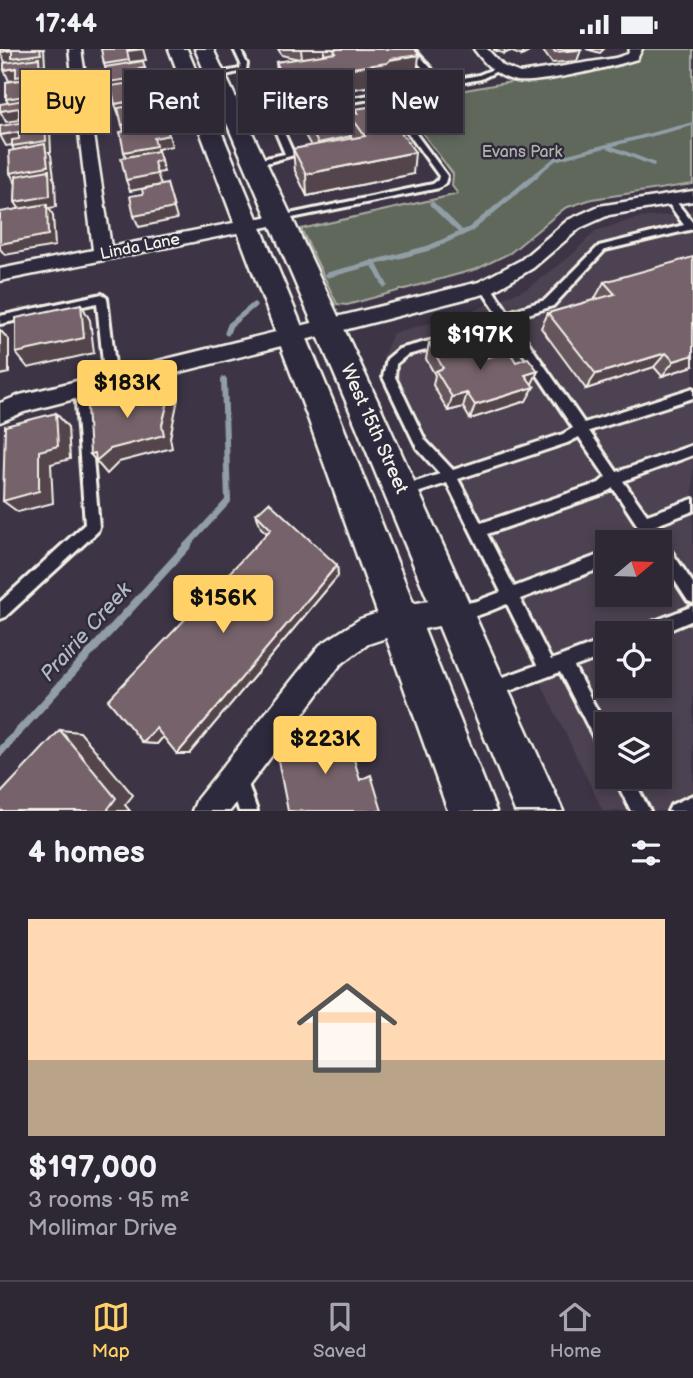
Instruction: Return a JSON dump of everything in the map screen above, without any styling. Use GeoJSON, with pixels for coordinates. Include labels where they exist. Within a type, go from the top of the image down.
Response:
{"type":"FeatureCollection","features":[{"type":"Feature","properties":{"kind":"main road","name":"West 15th Street"},"geometry":{"type":"LineString","coordinates":[[178,49],[186,70]]}},
{"type":"Feature","properties":{"kind":"main road","name":"West 15th Street"},"geometry":{"type":"LineString","coordinates":[[204,49],[213,70]]}},
{"type":"Feature","properties":{"kind":"main road","name":"West 15th Street"},"geometry":{"type":"LineString","coordinates":[[224,94],[540,811]]}},
{"type":"Feature","properties":{"kind":"main road","name":"West 15th Street"},"geometry":{"type":"LineString","coordinates":[[211,133],[472,811]]}},
{"type":"Feature","properties":{"kind":"street"},"geometry":{"type":"LineString","coordinates":[[75,49],[103,255]]}},
{"type":"Feature","properties":{"kind":"street"},"geometry":{"type":"LineString","coordinates":[[480,49],[498,69],[513,76],[530,77],[624,59],[635,54],[636,49]]}},
{"type":"Feature","properties":{"kind":"street"},"geometry":{"type":"LineString","coordinates":[[0,413],[20,404],[485,287],[527,264],[574,224],[605,210],[693,196]]}},
{"type":"Feature","properties":{"kind":"street","name":"Linda Lane"},"geometry":{"type":"LineString","coordinates":[[0,275],[280,219]]}},
{"type":"Feature","properties":{"kind":"street"},"geometry":{"type":"LineString","coordinates":[[209,811],[330,655],[360,633],[398,620],[454,611]]}},
{"type":"Feature","properties":{"kind":"lane"},"geometry":{"type":"LineString","coordinates":[[224,74],[243,70],[244,64],[237,49]]}},
{"type":"Feature","properties":{"kind":"lane"},"geometry":{"type":"LineString","coordinates":[[410,49],[428,70]]}},
{"type":"Feature","properties":{"kind":"lane"},"geometry":{"type":"LineString","coordinates":[[463,81],[481,77],[498,69]]}},
{"type":"Feature","properties":{"kind":"lane"},"geometry":{"type":"LineString","coordinates":[[224,122],[236,120]]}},
{"type":"Feature","properties":{"kind":"lane"},"geometry":{"type":"LineString","coordinates":[[255,163],[289,155],[280,133]]}},
{"type":"Feature","properties":{"kind":"lane"},"geometry":{"type":"LineString","coordinates":[[280,219],[436,186],[443,176],[411,133]]}},
{"type":"Feature","properties":{"kind":"lane"},"geometry":{"type":"LineString","coordinates":[[547,668],[450,476],[421,444],[389,377],[391,362],[403,352],[508,321],[549,303],[601,248],[692,226],[670,200]]}},
{"type":"Feature","properties":{"kind":"lane"},"geometry":{"type":"LineString","coordinates":[[485,287],[650,530]]}},
{"type":"Feature","properties":{"kind":"lane"},"geometry":{"type":"LineString","coordinates":[[0,320],[102,298],[111,382]]}},
{"type":"Feature","properties":{"kind":"lane"},"geometry":{"type":"LineString","coordinates":[[0,612],[92,527],[80,389]]}},
{"type":"Feature","properties":{"kind":"lane"},"geometry":{"type":"LineString","coordinates":[[401,492],[567,438],[581,429],[693,393]]}},
{"type":"Feature","properties":{"kind":"lane"},"geometry":{"type":"LineString","coordinates":[[477,531],[603,488],[615,478],[693,450]]}},
{"type":"Feature","properties":{"kind":"lane"},"geometry":{"type":"LineString","coordinates":[[646,522],[693,505]]}},
{"type":"Feature","properties":{"kind":"lane"},"geometry":{"type":"LineString","coordinates":[[454,611],[477,608],[595,564]]}},
{"type":"Feature","properties":{"kind":"lane"},"geometry":{"type":"LineString","coordinates":[[672,566],[693,596]]}},
{"type":"Feature","properties":{"kind":"lane"},"geometry":{"type":"LineString","coordinates":[[672,621],[693,613]]}},
{"type":"Feature","properties":{"kind":"lane"},"geometry":{"type":"LineString","coordinates":[[488,691],[595,652]]}},
{"type":"Feature","properties":{"kind":"lane"},"geometry":{"type":"LineString","coordinates":[[564,664],[595,723]]}},
{"type":"Feature","properties":{"kind":"lane"},"geometry":{"type":"LineString","coordinates":[[237,775],[248,811]]}},
{"type":"Feature","properties":{"kind":"lane"},"geometry":{"type":"LineString","coordinates":[[629,789],[641,811]]}},
{"type":"Feature","properties":{"kind":"lane"},"geometry":{"type":"LineString","coordinates":[[677,811],[693,804]]}},
{"type":"Feature","properties":{"kind":"shaded area"},"geometry":{"type":"Polygon","coordinates":[[[693,210],[693,811],[603,811],[383,357],[393,333],[468,313],[528,288],[573,254],[595,231],[638,218],[693,210]]]}},
{"type":"Feature","properties":{"kind":"green space","name":"Evans Park"},"geometry":{"type":"Polygon","coordinates":[[[641,49],[693,49],[693,184],[592,199],[565,208],[510,253],[477,269],[347,305],[337,304],[301,229],[458,194],[452,186],[453,174],[422,133],[463,133],[463,90],[637,60],[641,49]]]}},
{"type":"Feature","properties":{"kind":"building"},"geometry":{"type":"Polygon","coordinates":[[[0,49],[40,49],[41,54],[12,58],[12,50],[0,52],[0,49]]]}},
{"type":"Feature","properties":{"kind":"building"},"geometry":{"type":"Polygon","coordinates":[[[101,49],[143,49],[127,51],[129,60],[104,64],[101,49]]]}},
{"type":"Feature","properties":{"kind":"building"},"geometry":{"type":"Polygon","coordinates":[[[333,49],[415,49],[419,55],[339,70],[280,70],[276,62],[336,53],[333,49]]]}},
{"type":"Feature","properties":{"kind":"building"},"geometry":{"type":"Polygon","coordinates":[[[553,49],[580,49],[581,50],[555,52],[553,49]]]}},
{"type":"Feature","properties":{"kind":"building"},"geometry":{"type":"Polygon","coordinates":[[[39,58],[40,70],[21,70],[21,76],[16,77],[16,68],[4,70],[4,63],[39,58]]]}},
{"type":"Feature","properties":{"kind":"building"},"geometry":{"type":"Polygon","coordinates":[[[143,61],[145,68],[124,70],[124,80],[110,82],[110,70],[106,70],[105,67],[143,61]]]}},
{"type":"Feature","properties":{"kind":"building"},"geometry":{"type":"Polygon","coordinates":[[[21,80],[21,97],[6,99],[6,82],[21,80]]]}},
{"type":"Feature","properties":{"kind":"building"},"geometry":{"type":"Polygon","coordinates":[[[124,84],[124,102],[115,104],[111,86],[124,84]]]}},
{"type":"Feature","properties":{"kind":"building"},"geometry":{"type":"Polygon","coordinates":[[[21,100],[21,119],[19,108],[0,111],[0,104],[21,100]]]}},
{"type":"Feature","properties":{"kind":"building"},"geometry":{"type":"Polygon","coordinates":[[[124,107],[124,125],[122,125],[118,108],[124,107]]]}},
{"type":"Feature","properties":{"kind":"building"},"geometry":{"type":"Polygon","coordinates":[[[367,107],[367,133],[401,133],[415,152],[306,174],[293,149],[365,136],[353,119],[353,114],[358,113],[355,109],[367,107]]]}},
{"type":"Feature","properties":{"kind":"building"},"geometry":{"type":"Polygon","coordinates":[[[21,123],[21,133],[46,133],[46,141],[12,146],[12,140],[19,139],[19,132],[0,135],[0,126],[21,123]]]}},
{"type":"Feature","properties":{"kind":"building"},"geometry":{"type":"Polygon","coordinates":[[[120,132],[169,135],[154,138],[156,146],[124,152],[120,132]]]}},
{"type":"Feature","properties":{"kind":"building"},"geometry":{"type":"Polygon","coordinates":[[[312,133],[349,133],[351,136],[318,143],[312,133]]]}},
{"type":"Feature","properties":{"kind":"building"},"geometry":{"type":"Polygon","coordinates":[[[45,144],[48,166],[10,173],[9,151],[45,144]]]}},
{"type":"Feature","properties":{"kind":"building"},"geometry":{"type":"Polygon","coordinates":[[[158,151],[161,160],[154,162],[157,174],[126,180],[121,158],[158,151]]]}},
{"type":"Feature","properties":{"kind":"building"},"geometry":{"type":"Polygon","coordinates":[[[49,170],[50,196],[15,202],[16,176],[49,170]]]}},
{"type":"Feature","properties":{"kind":"building"},"geometry":{"type":"Polygon","coordinates":[[[167,184],[174,208],[134,216],[130,196],[143,194],[142,189],[167,184]]]}},
{"type":"Feature","properties":{"kind":"building"},"geometry":{"type":"Polygon","coordinates":[[[47,204],[48,235],[0,244],[0,212],[47,204]]]}},
{"type":"Feature","properties":{"kind":"building"},"geometry":{"type":"Polygon","coordinates":[[[693,257],[693,355],[674,361],[666,353],[596,374],[548,313],[615,294],[604,282],[693,257]]]}},
{"type":"Feature","properties":{"kind":"building"},"geometry":{"type":"Polygon","coordinates":[[[81,304],[84,338],[16,353],[16,318],[81,304]]]}},
{"type":"Feature","properties":{"kind":"building"},"geometry":{"type":"Polygon","coordinates":[[[461,334],[478,360],[509,351],[516,362],[528,358],[538,371],[525,375],[534,387],[475,405],[467,393],[452,397],[436,371],[443,368],[429,343],[461,334]]]}},
{"type":"Feature","properties":{"kind":"building"},"geometry":{"type":"Polygon","coordinates":[[[172,385],[162,425],[164,435],[110,449],[96,461],[95,453],[90,454],[87,407],[172,385]]]}},
{"type":"Feature","properties":{"kind":"building"},"geometry":{"type":"Polygon","coordinates":[[[56,413],[58,446],[39,451],[39,491],[3,501],[5,426],[56,413]]]}},
{"type":"Feature","properties":{"kind":"building"},"geometry":{"type":"Polygon","coordinates":[[[269,502],[337,565],[177,754],[156,728],[143,743],[108,700],[271,529],[256,514],[269,502]]]}},
{"type":"Feature","properties":{"kind":"building"},"geometry":{"type":"Polygon","coordinates":[[[344,724],[360,780],[371,775],[382,811],[288,811],[276,750],[344,724]]]}},
{"type":"Feature","properties":{"kind":"building"},"geometry":{"type":"Polygon","coordinates":[[[60,730],[116,798],[109,811],[0,811],[0,794],[60,730]]]}},
{"type":"Feature","properties":{"kind":"waterway","name":"Prairie Creek"},"geometry":{"type":"LineString","coordinates":[[533,177],[555,159],[693,124]]}},
{"type":"Feature","properties":{"kind":"waterway"},"geometry":{"type":"LineString","coordinates":[[607,146],[653,164]]}},
{"type":"Feature","properties":{"kind":"waterway","name":"Prairie Creek"},"geometry":{"type":"LineString","coordinates":[[373,263],[429,248],[471,229],[536,175]]}},
{"type":"Feature","properties":{"kind":"waterway"},"geometry":{"type":"LineString","coordinates":[[432,204],[462,233]]}},
{"type":"Feature","properties":{"kind":"waterway","name":"Prairie Creek"},"geometry":{"type":"LineString","coordinates":[[328,275],[373,263]]}},
{"type":"Feature","properties":{"kind":"waterway"},"geometry":{"type":"LineString","coordinates":[[373,263],[385,285]]}},
{"type":"Feature","properties":{"kind":"waterway","name":"Prairie Creek"},"geometry":{"type":"LineString","coordinates":[[227,333],[230,325],[254,305]]}},
{"type":"Feature","properties":{"kind":"waterway","name":"Prairie Creek"},"geometry":{"type":"LineString","coordinates":[[186,547],[228,501],[224,380]]}},
{"type":"Feature","properties":{"kind":"waterway","name":"Prairie Creek"},"geometry":{"type":"LineString","coordinates":[[0,752],[188,545]]}}]}
